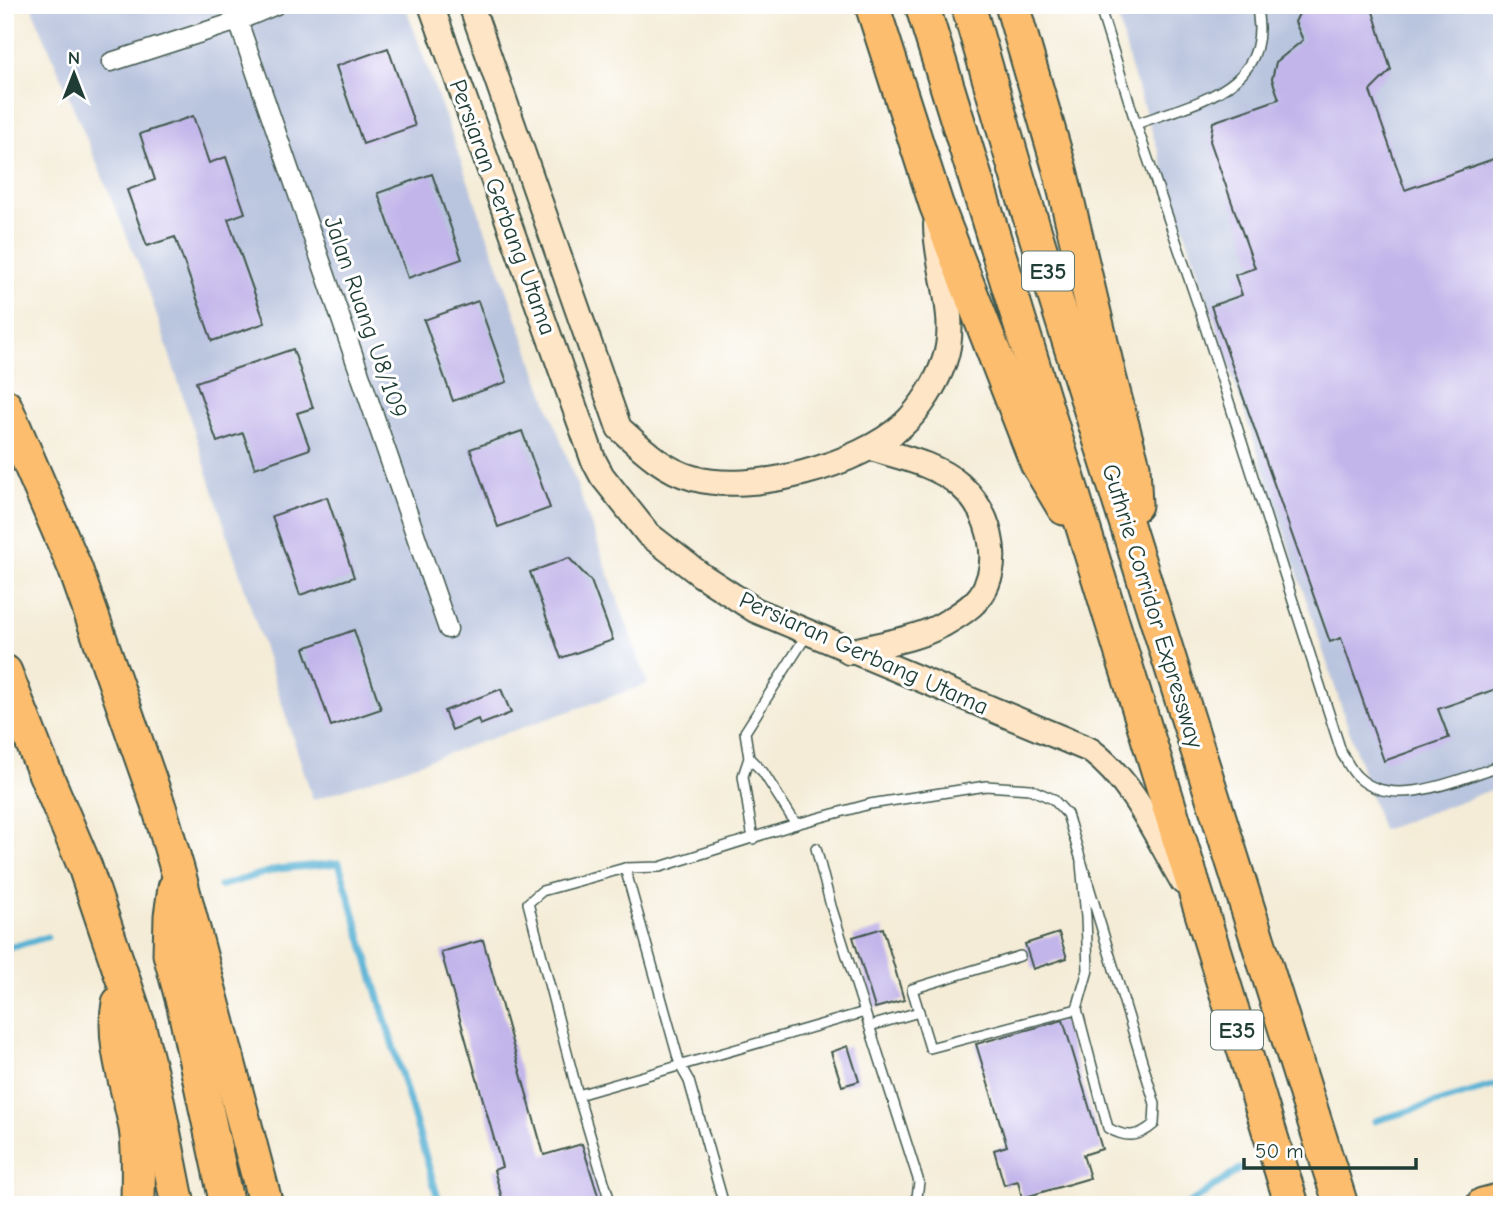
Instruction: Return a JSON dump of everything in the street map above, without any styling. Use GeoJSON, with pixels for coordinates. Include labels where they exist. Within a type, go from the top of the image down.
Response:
{"type":"FeatureCollection","features":[{"type":"Feature","properties":{"kind":"highway"},"geometry":{"type":"LineString","coordinates":[[872,5],[936,204],[1037,463],[1059,503],[1082,528]]}},
{"type":"Feature","properties":{"kind":"highway","name":"Guthrie Corridor Expressway"},"geometry":{"type":"LineString","coordinates":[[922,5],[1292,1205]]}},
{"type":"Feature","properties":{"kind":"highway","name":"Guthrie Corridor Expressway"},"geometry":{"type":"LineString","coordinates":[[968,5],[1019,182],[1341,1205]]}},
{"type":"Feature","properties":{"kind":"highway"},"geometry":{"type":"LineString","coordinates":[[1012,5],[1060,170],[1133,466],[1136,500],[1131,535]]}},
{"type":"Feature","properties":{"kind":"highway"},"geometry":{"type":"LineString","coordinates":[[5,407],[55,517],[94,617],[159,807],[266,1205]]}},
{"type":"Feature","properties":{"kind":"highway"},"geometry":{"type":"LineString","coordinates":[[5,671],[85,867],[138,1024],[178,1205]]}},
{"type":"Feature","properties":{"kind":"highway"},"geometry":{"type":"LineString","coordinates":[[178,872],[171,916],[170,954],[184,1006],[227,1205]]}},
{"type":"Feature","properties":{"kind":"highway"},"geometry":{"type":"LineString","coordinates":[[123,980],[117,1010],[120,1050],[136,1128],[139,1161],[138,1205]]}},
{"type":"Feature","properties":{"kind":"highway"},"geometry":{"type":"LineString","coordinates":[[1483,1205],[1502,1200]]}},
{"type":"Feature","properties":{"kind":"main road","name":"Persiaran Gerbang Utama"},"geometry":{"type":"LineString","coordinates":[[431,5],[593,459],[602,476],[648,534],[701,575],[755,610],[849,652],[934,684],[1090,750],[1108,764],[1125,783],[1201,913]]}},
{"type":"Feature","properties":{"kind":"main road","name":"Persiaran Gerbang Utama"},"geometry":{"type":"LineString","coordinates":[[471,5],[619,428],[652,458],[692,478],[740,483],[806,473],[871,448],[904,424],[933,385],[944,361],[948,341],[948,313],[936,237],[936,204]]}},
{"type":"Feature","properties":{"kind":"main road"},"geometry":{"type":"LineString","coordinates":[[849,652],[919,635],[940,626],[966,609],[983,593],[991,572],[991,545],[986,521],[974,498],[958,483],[933,469],[871,448]]}},
{"type":"Feature","properties":{"kind":"street"},"geometry":{"type":"LineString","coordinates":[[111,62],[238,21],[276,5]]}},
{"type":"Feature","properties":{"kind":"street","name":"Jalan Ruang U8/109"},"geometry":{"type":"LineString","coordinates":[[238,21],[448,629]]}},
{"type":"Feature","properties":{"kind":"lane"},"geometry":{"type":"LineString","coordinates":[[1116,5],[1100,8],[1342,754],[1356,776],[1367,784],[1380,790],[1397,792],[1435,788],[1502,765]]}},
{"type":"Feature","properties":{"kind":"lane"},"geometry":{"type":"LineString","coordinates":[[1136,124],[1208,97],[1235,83],[1251,66],[1259,40],[1256,5]]}},
{"type":"Feature","properties":{"kind":"lane"},"geometry":{"type":"LineString","coordinates":[[753,839],[743,776],[748,758],[746,732],[808,634]]}},
{"type":"Feature","properties":{"kind":"lane"},"geometry":{"type":"LineString","coordinates":[[748,758],[763,772],[796,824]]}},
{"type":"Feature","properties":{"kind":"lane"},"geometry":{"type":"LineString","coordinates":[[611,1205],[578,1095],[528,903],[542,891],[625,868],[660,867],[796,824],[870,804],[986,786],[1030,789],[1053,799],[1067,814],[1155,1104],[1154,1124],[1144,1133],[1117,1133],[1108,1128],[1077,1009],[1088,970],[1080,863]]}},
{"type":"Feature","properties":{"kind":"lane"},"geometry":{"type":"LineString","coordinates":[[816,848],[831,906],[919,1181],[917,1197],[909,1205]]}},
{"type":"Feature","properties":{"kind":"lane"},"geometry":{"type":"LineString","coordinates":[[625,868],[680,1065],[689,1082],[724,1205]]}},
{"type":"Feature","properties":{"kind":"lane"},"geometry":{"type":"LineString","coordinates":[[1020,956],[912,989],[930,1048],[1077,1009]]}},
{"type":"Feature","properties":{"kind":"lane"},"geometry":{"type":"LineString","coordinates":[[578,1095],[865,1012]]}},
{"type":"Feature","properties":{"kind":"lane"},"geometry":{"type":"LineString","coordinates":[[870,1026],[919,1012]]}},
{"type":"Feature","properties":{"kind":"shaded area"},"geometry":{"type":"Polygon","coordinates":[[[31,5],[405,5],[648,684],[313,800],[146,282],[31,5]]]}},
{"type":"Feature","properties":{"kind":"shaded area"},"geometry":{"type":"Polygon","coordinates":[[[1115,5],[1502,5],[1502,786],[1382,830],[1131,68],[1115,5]]]}},
{"type":"Feature","properties":{"kind":"building"},"geometry":{"type":"Polygon","coordinates":[[[1303,5],[1371,5],[1391,70],[1370,91],[1405,190],[1502,156],[1502,687],[1438,709],[1449,738],[1384,761],[1341,638],[1330,642],[1211,306],[1242,295],[1235,275],[1255,268],[1210,141],[1213,122],[1279,99],[1272,79],[1276,62],[1303,40],[1295,22],[1303,5]]]}},
{"type":"Feature","properties":{"kind":"building"},"geometry":{"type":"Polygon","coordinates":[[[388,48],[415,126],[363,144],[336,66],[388,48]]]}},
{"type":"Feature","properties":{"kind":"building"},"geometry":{"type":"Polygon","coordinates":[[[193,116],[209,163],[226,157],[245,213],[228,219],[265,323],[212,341],[175,237],[147,246],[127,190],[155,180],[140,134],[193,116]]]}},
{"type":"Feature","properties":{"kind":"building"},"geometry":{"type":"Polygon","coordinates":[[[432,174],[462,259],[408,278],[378,193],[432,174]]]}},
{"type":"Feature","properties":{"kind":"building"},"geometry":{"type":"Polygon","coordinates":[[[478,301],[507,382],[453,401],[424,320],[478,301]]]}},
{"type":"Feature","properties":{"kind":"building"},"geometry":{"type":"Polygon","coordinates":[[[293,349],[313,408],[297,413],[310,449],[255,468],[243,433],[217,442],[196,382],[293,349]]]}},
{"type":"Feature","properties":{"kind":"building"},"geometry":{"type":"Polygon","coordinates":[[[522,431],[550,508],[498,527],[470,449],[522,431]]]}},
{"type":"Feature","properties":{"kind":"building"},"geometry":{"type":"Polygon","coordinates":[[[327,497],[354,577],[300,595],[272,516],[327,497]]]}},
{"type":"Feature","properties":{"kind":"building"},"geometry":{"type":"Polygon","coordinates":[[[569,558],[591,581],[613,640],[561,658],[530,572],[569,558]]]}},
{"type":"Feature","properties":{"kind":"building"},"geometry":{"type":"Polygon","coordinates":[[[354,630],[381,709],[331,726],[304,648],[354,630]]]}},
{"type":"Feature","properties":{"kind":"building"},"geometry":{"type":"Polygon","coordinates":[[[501,689],[511,713],[480,725],[478,719],[452,730],[444,711],[501,689]]]}},
{"type":"Feature","properties":{"kind":"building"},"geometry":{"type":"Polygon","coordinates":[[[883,928],[904,1000],[875,1008],[853,937],[883,928]]]}},
{"type":"Feature","properties":{"kind":"building"},"geometry":{"type":"Polygon","coordinates":[[[1059,933],[1067,958],[1033,969],[1025,944],[1059,933]]]}},
{"type":"Feature","properties":{"kind":"building"},"geometry":{"type":"Polygon","coordinates":[[[483,940],[544,1155],[582,1144],[601,1205],[504,1205],[494,1170],[502,1167],[441,952],[483,940]]]}},
{"type":"Feature","properties":{"kind":"building"},"geometry":{"type":"Polygon","coordinates":[[[1063,1020],[1102,1149],[1083,1155],[1090,1178],[1022,1198],[1018,1181],[1004,1185],[994,1150],[1007,1146],[976,1044],[1063,1020]]]}},
{"type":"Feature","properties":{"kind":"building"},"geometry":{"type":"Polygon","coordinates":[[[848,1046],[859,1081],[842,1086],[831,1052],[848,1046]]]}},
{"type":"Feature","properties":{"kind":"waterway"},"geometry":{"type":"LineString","coordinates":[[220,886],[278,869],[339,863],[440,1205]]}},
{"type":"Feature","properties":{"kind":"waterway"},"geometry":{"type":"LineString","coordinates":[[5,949],[47,937]]}},
{"type":"Feature","properties":{"kind":"waterway"},"geometry":{"type":"LineString","coordinates":[[1375,1121],[1502,1083]]}},
{"type":"Feature","properties":{"kind":"waterway"},"geometry":{"type":"LineString","coordinates":[[1187,1205],[1240,1169]]}}]}
